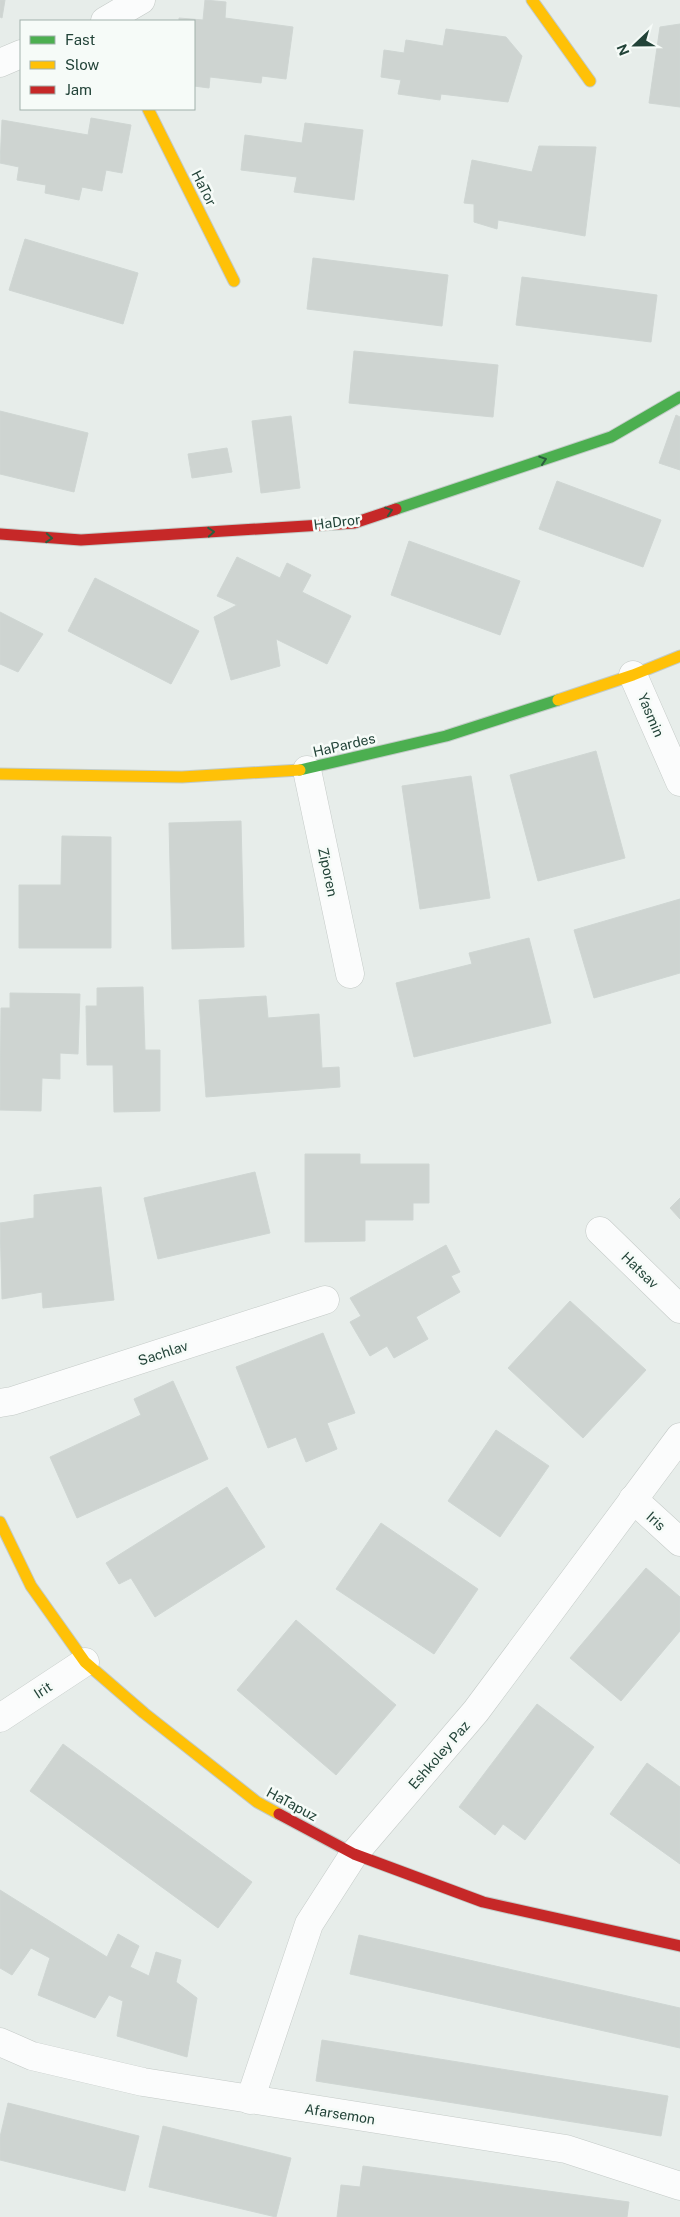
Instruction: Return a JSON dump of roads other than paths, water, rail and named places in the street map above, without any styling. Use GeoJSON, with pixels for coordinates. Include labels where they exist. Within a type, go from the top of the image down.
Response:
{"type":"FeatureCollection","features":[{"type":"Feature","properties":{"kind":"street"},"geometry":{"type":"LineString","coordinates":[[107,20],[140,0]]}},
{"type":"Feature","properties":{"kind":"street"},"geometry":{"type":"LineString","coordinates":[[532,0],[590,81]]}},
{"type":"Feature","properties":{"kind":"street"},"geometry":{"type":"LineString","coordinates":[[0,63],[20,54]]}},
{"type":"Feature","properties":{"kind":"street","name":"HaTor"},"geometry":{"type":"LineString","coordinates":[[149,110],[234,280]]}},
{"type":"Feature","properties":{"kind":"street","name":"HaDror"},"geometry":{"type":"LineString","coordinates":[[0,534],[81,540],[354,523],[611,437],[680,397]]}},
{"type":"Feature","properties":{"kind":"street","name":"HaPardes"},"geometry":{"type":"LineString","coordinates":[[0,774],[182,777],[307,770],[446,736],[634,674],[680,656]]}},
{"type":"Feature","properties":{"kind":"street","name":"Yasmin"},"geometry":{"type":"LineString","coordinates":[[634,674],[680,782]]}},
{"type":"Feature","properties":{"kind":"street","name":"Ziporen"},"geometry":{"type":"LineString","coordinates":[[307,770],[350,974]]}},
{"type":"Feature","properties":{"kind":"street","name":"Hatsav"},"geometry":{"type":"LineString","coordinates":[[600,1231],[680,1309]]}},
{"type":"Feature","properties":{"kind":"street","name":"Sachlav"},"geometry":{"type":"LineString","coordinates":[[0,1403],[12,1402],[325,1300]]}},
{"type":"Feature","properties":{"kind":"street","name":"Eshkoley Paz"},"geometry":{"type":"LineString","coordinates":[[250,2100],[309,1924],[354,1854],[476,1711],[680,1437]]}},
{"type":"Feature","properties":{"kind":"street","name":"Iris"},"geometry":{"type":"LineString","coordinates":[[633,1499],[680,1542]]}},
{"type":"Feature","properties":{"kind":"street","name":"HaTapuz"},"geometry":{"type":"LineString","coordinates":[[0,1522],[31,1586],[85,1662],[144,1714],[257,1802],[354,1854],[484,1902],[680,1946]]}},
{"type":"Feature","properties":{"kind":"street","name":"Irit"},"geometry":{"type":"LineString","coordinates":[[0,1718],[85,1662]]}},
{"type":"Feature","properties":{"kind":"street","name":"Afarsemon"},"geometry":{"type":"LineString","coordinates":[[0,2042],[32,2056],[142,2082],[566,2149],[680,2186]]}}]}
